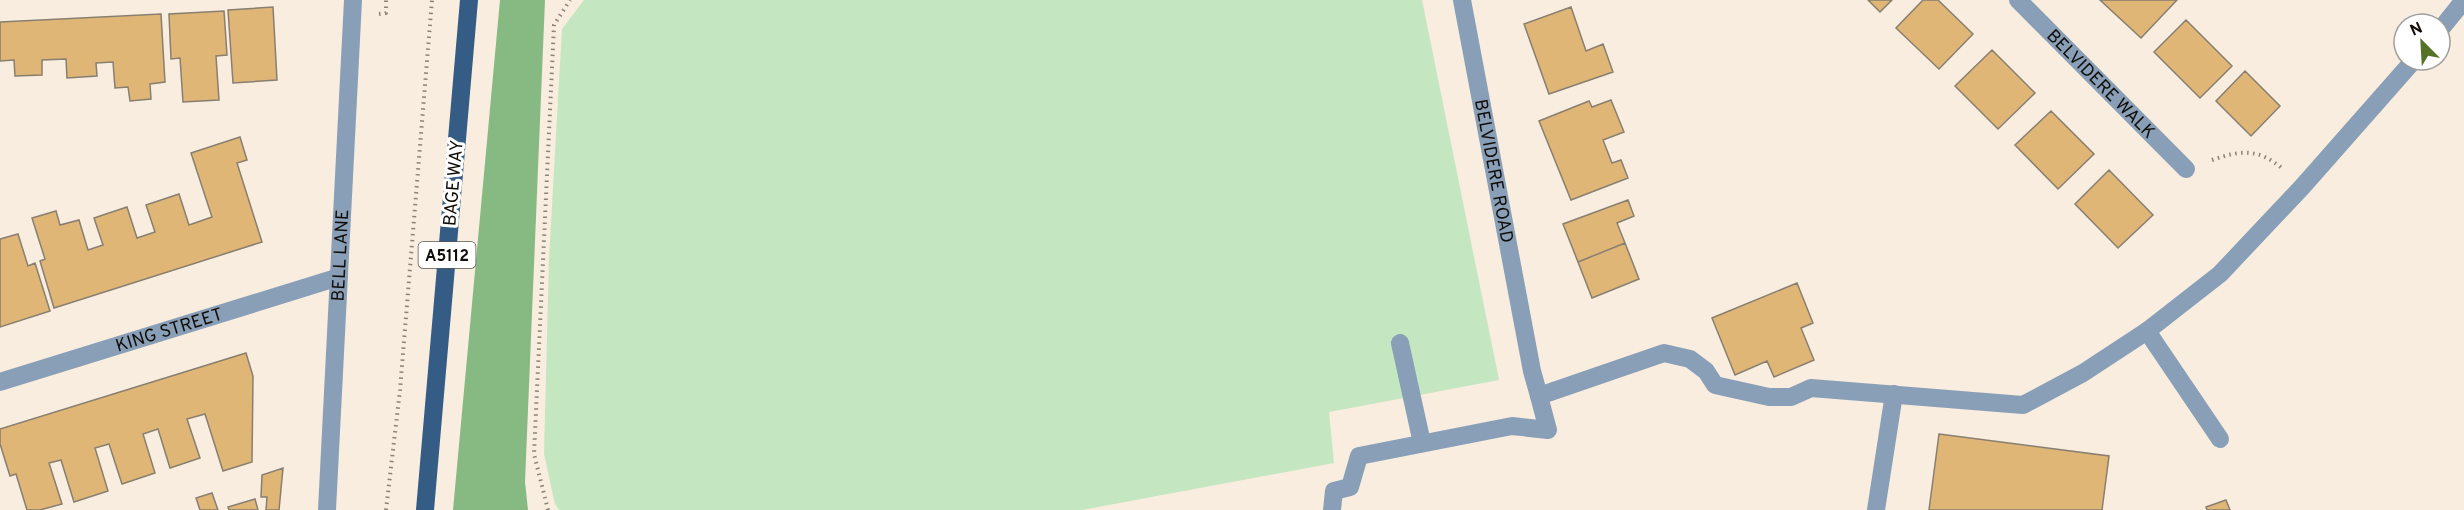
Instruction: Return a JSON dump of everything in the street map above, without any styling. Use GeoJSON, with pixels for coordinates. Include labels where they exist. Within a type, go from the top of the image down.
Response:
{"type":"FeatureCollection","features":[{"type":"Feature","properties":{"kind":"main road","name":"BAGE WAY"},"geometry":{"type":"LineString","coordinates":[[425,510],[469,0]]}},
{"type":"Feature","properties":{"kind":"street","name":"BELL LANE"},"geometry":{"type":"LineString","coordinates":[[327,510],[353,0]]}},
{"type":"Feature","properties":{"kind":"street","name":"BELVIDERE ROAD"},"geometry":{"type":"LineString","coordinates":[[1422,443],[1512,426],[1548,430],[1532,371],[1462,0]]}},
{"type":"Feature","properties":{"kind":"street","name":"BELVIDERE WALK"},"geometry":{"type":"LineString","coordinates":[[2018,0],[2186,169]]}},
{"type":"Feature","properties":{"kind":"street"},"geometry":{"type":"LineString","coordinates":[[2452,15],[2464,0]]}},
{"type":"Feature","properties":{"kind":"street"},"geometry":{"type":"LineString","coordinates":[[1539,396],[1664,354],[1690,359],[1706,371],[1714,385],[1769,397],[1791,397],[1811,388],[2023,405],[2084,374],[2147,331],[2220,274],[2303,186],[2403,72]]}},
{"type":"Feature","properties":{"kind":"street","name":"KING STREET"},"geometry":{"type":"LineString","coordinates":[[0,382],[339,277]]}},
{"type":"Feature","properties":{"kind":"street"},"geometry":{"type":"LineString","coordinates":[[2147,331],[2220,439]]}},
{"type":"Feature","properties":{"kind":"street"},"geometry":{"type":"LineString","coordinates":[[1332,510],[1334,491],[1350,487],[1359,456],[1422,443],[1400,343]]}},
{"type":"Feature","properties":{"kind":"street"},"geometry":{"type":"LineString","coordinates":[[1876,510],[1894,394]]}},
{"type":"Feature","properties":{"kind":"path"},"geometry":{"type":"LineString","coordinates":[[386,0],[386,13]]}},
{"type":"Feature","properties":{"kind":"path"},"geometry":{"type":"LineString","coordinates":[[386,510],[400,390],[432,0]]}},
{"type":"Feature","properties":{"kind":"path"},"geometry":{"type":"LineString","coordinates":[[548,510],[534,454],[554,25],[570,0]]}},
{"type":"Feature","properties":{"kind":"path"},"geometry":{"type":"LineString","coordinates":[[2186,169],[2238,151],[2272,160],[2303,186]]}},
{"type":"Feature","properties":{"kind":"green space"},"geometry":{"type":"Polygon","coordinates":[[[500,0],[545,0],[525,482],[528,510],[453,510],[500,0]]]}},
{"type":"Feature","properties":{"kind":"green space"},"geometry":{"type":"Polygon","coordinates":[[[584,0],[1422,0],[1499,380],[1329,412],[1334,463],[1082,510],[559,510],[555,504],[544,454],[549,259],[562,29],[584,0]]]}},
{"type":"Feature","properties":{"kind":"building"},"geometry":{"type":"Polygon","coordinates":[[[1868,0],[1892,0],[1880,12],[1868,0]]]}},
{"type":"Feature","properties":{"kind":"building"},"geometry":{"type":"Polygon","coordinates":[[[1923,0],[1938,0],[1973,34],[1939,69],[1896,28],[1923,0]]]}},
{"type":"Feature","properties":{"kind":"building"},"geometry":{"type":"Polygon","coordinates":[[[2100,0],[2177,0],[2141,38],[2100,0]]]}},
{"type":"Feature","properties":{"kind":"building"},"geometry":{"type":"Polygon","coordinates":[[[273,7],[277,80],[233,83],[228,10],[273,7]]]}},
{"type":"Feature","properties":{"kind":"building"},"geometry":{"type":"Polygon","coordinates":[[[1571,7],[1586,51],[1603,44],[1613,72],[1549,94],[1524,24],[1571,7]]]}},
{"type":"Feature","properties":{"kind":"building"},"geometry":{"type":"Polygon","coordinates":[[[224,11],[227,55],[216,56],[219,100],[183,102],[180,58],[171,59],[169,14],[224,11]]]}},
{"type":"Feature","properties":{"kind":"building"},"geometry":{"type":"Polygon","coordinates":[[[161,14],[165,82],[150,84],[151,99],[130,101],[128,87],[115,88],[113,62],[96,63],[97,76],[67,78],[66,59],[42,60],[42,75],[15,76],[14,60],[0,61],[0,22],[161,14]]]}},
{"type":"Feature","properties":{"kind":"building"},"geometry":{"type":"Polygon","coordinates":[[[2186,20],[2232,66],[2200,98],[2154,52],[2186,20]]]}},
{"type":"Feature","properties":{"kind":"building"},"geometry":{"type":"Polygon","coordinates":[[[1992,50],[2035,93],[1998,129],[1955,86],[1992,50]]]}},
{"type":"Feature","properties":{"kind":"building"},"geometry":{"type":"Polygon","coordinates":[[[2245,71],[2280,106],[2251,136],[2216,101],[2245,71]]]}},
{"type":"Feature","properties":{"kind":"building"},"geometry":{"type":"Polygon","coordinates":[[[1611,100],[1624,132],[1603,140],[1612,163],[1621,160],[1628,178],[1571,200],[1539,121],[1589,101],[1592,107],[1611,100]]]}},
{"type":"Feature","properties":{"kind":"building"},"geometry":{"type":"Polygon","coordinates":[[[2051,111],[2094,154],[2058,189],[2015,145],[2051,111]]]}},
{"type":"Feature","properties":{"kind":"building"},"geometry":{"type":"Polygon","coordinates":[[[240,137],[247,160],[237,163],[262,242],[54,308],[40,261],[45,259],[32,218],[56,211],[60,225],[79,220],[88,250],[103,245],[94,218],[127,207],[137,238],[155,232],[146,205],[179,194],[189,225],[212,217],[191,153],[240,137]]]}},
{"type":"Feature","properties":{"kind":"building"},"geometry":{"type":"Polygon","coordinates":[[[2109,170],[2153,215],[2118,248],[2075,204],[2109,170]]]}},
{"type":"Feature","properties":{"kind":"building"},"geometry":{"type":"Polygon","coordinates":[[[1628,200],[1634,216],[1617,223],[1625,243],[1578,262],[1563,224],[1628,200]]]}},
{"type":"Feature","properties":{"kind":"building"},"geometry":{"type":"Polygon","coordinates":[[[18,234],[28,266],[35,263],[50,311],[0,327],[0,239],[18,234]]]}},
{"type":"Feature","properties":{"kind":"building"},"geometry":{"type":"Polygon","coordinates":[[[1625,243],[1639,279],[1592,298],[1578,262],[1625,243]]]}},
{"type":"Feature","properties":{"kind":"building"},"geometry":{"type":"Polygon","coordinates":[[[1797,283],[1813,323],[1801,328],[1814,360],[1774,377],[1767,361],[1735,375],[1712,318],[1797,283]]]}},
{"type":"Feature","properties":{"kind":"building"},"geometry":{"type":"Polygon","coordinates":[[[246,353],[253,376],[252,462],[223,471],[205,414],[187,419],[200,458],[170,468],[158,429],[143,434],[155,473],[122,484],[109,444],[95,448],[108,491],[74,502],[61,460],[49,463],[62,504],[40,510],[27,510],[16,474],[10,476],[0,444],[0,429],[246,353]]]}},
{"type":"Feature","properties":{"kind":"building"},"geometry":{"type":"Polygon","coordinates":[[[1939,434],[2109,456],[2102,510],[1929,510],[1939,434]]]}},
{"type":"Feature","properties":{"kind":"building"},"geometry":{"type":"Polygon","coordinates":[[[283,468],[279,510],[266,510],[267,497],[261,497],[262,475],[283,468]]]}},
{"type":"Feature","properties":{"kind":"building"},"geometry":{"type":"Polygon","coordinates":[[[212,493],[218,510],[200,510],[196,498],[212,493]]]}},
{"type":"Feature","properties":{"kind":"building"},"geometry":{"type":"Polygon","coordinates":[[[255,499],[258,510],[229,510],[228,507],[255,499]]]}},
{"type":"Feature","properties":{"kind":"building"},"geometry":{"type":"Polygon","coordinates":[[[2226,500],[2230,510],[2207,510],[2206,507],[2226,500]]]}}]}
